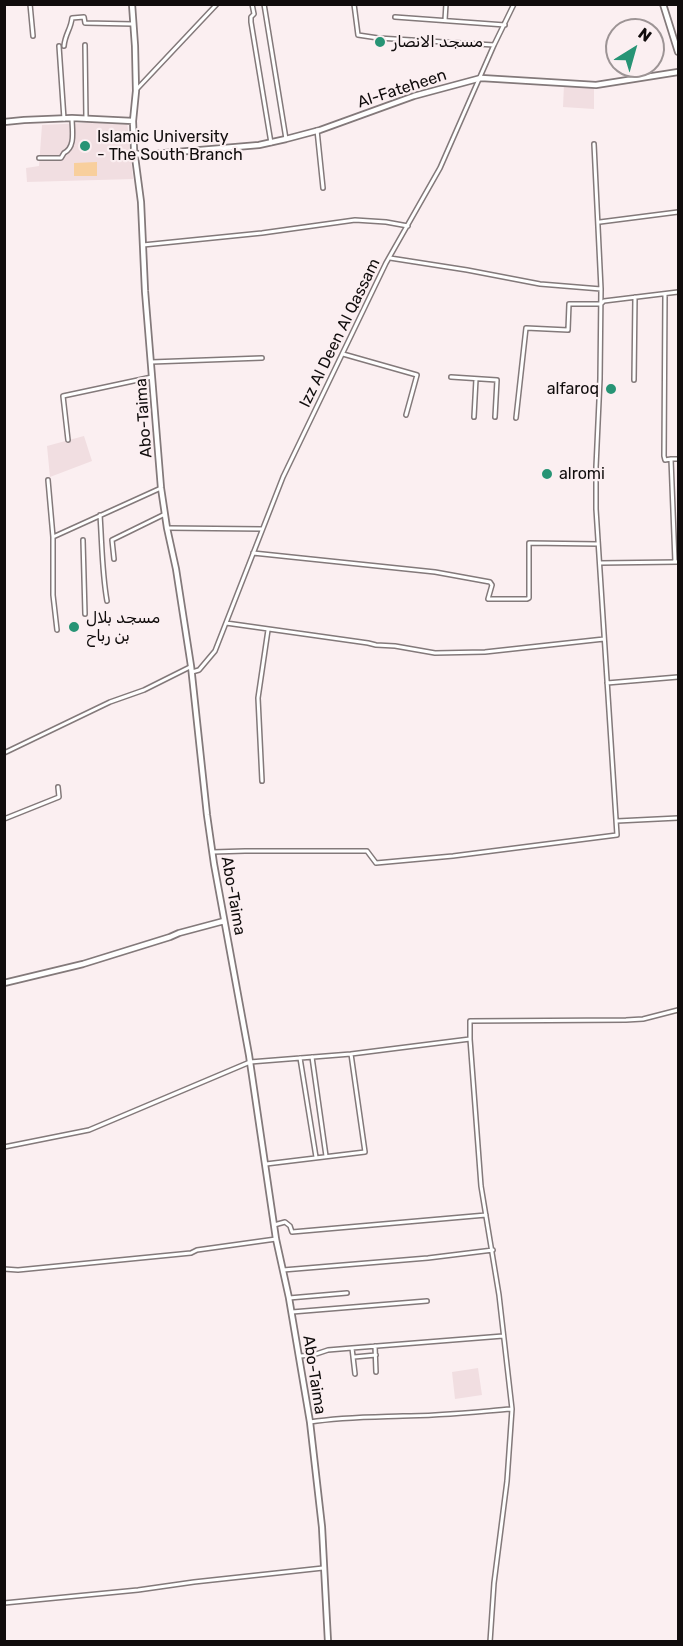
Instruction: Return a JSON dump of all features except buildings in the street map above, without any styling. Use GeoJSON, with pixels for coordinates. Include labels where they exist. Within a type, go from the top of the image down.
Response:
{"type":"FeatureCollection","features":[{"type":"Feature","properties":{"kind":"street"},"geometry":{"type":"LineString","coordinates":[[30,4],[33,36]]}},
{"type":"Feature","properties":{"kind":"street","name":"Abo-Taima"},"geometry":{"type":"LineString","coordinates":[[132,4],[136,91],[133,121],[141,202],[161,488],[192,669],[207,815],[250,1062],[276,1239],[289,1298],[310,1422],[322,1527],[328,1641]]}},
{"type":"Feature","properties":{"kind":"street"},"geometry":{"type":"LineString","coordinates":[[136,91],[217,4]]}},
{"type":"Feature","properties":{"kind":"street"},"geometry":{"type":"LineString","coordinates":[[252,4],[254,14],[250,17],[271,143]]}},
{"type":"Feature","properties":{"kind":"street"},"geometry":{"type":"LineString","coordinates":[[264,4],[286,140]]}},
{"type":"Feature","properties":{"kind":"street"},"geometry":{"type":"LineString","coordinates":[[354,4],[358,35],[494,45]]}},
{"type":"Feature","properties":{"kind":"street"},"geometry":{"type":"LineString","coordinates":[[445,20],[446,4]]}},
{"type":"Feature","properties":{"kind":"street"},"geometry":{"type":"LineString","coordinates":[[508,4],[514,5]]}},
{"type":"Feature","properties":{"kind":"street"},"geometry":{"type":"LineString","coordinates":[[663,4],[676,35],[678,52]]}},
{"type":"Feature","properties":{"kind":"street","name":"Izz Al Deen Al Qassam"},"geometry":{"type":"LineString","coordinates":[[4,753],[110,702],[192,669],[199,670],[215,651],[283,477],[360,316],[440,168],[514,5]]}},
{"type":"Feature","properties":{"kind":"street"},"geometry":{"type":"LineString","coordinates":[[395,17],[505,25]]}},
{"type":"Feature","properties":{"kind":"street"},"geometry":{"type":"LineString","coordinates":[[64,46],[72,18],[84,18],[85,23],[133,24]]}},
{"type":"Feature","properties":{"kind":"street"},"geometry":{"type":"LineString","coordinates":[[85,45],[86,118]]}},
{"type":"Feature","properties":{"kind":"street"},"geometry":{"type":"LineString","coordinates":[[59,46],[64,118]]}},
{"type":"Feature","properties":{"kind":"street","name":"Al-Fateheen"},"geometry":{"type":"LineString","coordinates":[[135,153],[141,155],[259,145],[286,140],[414,96],[481,78],[596,85],[678,72]]}},
{"type":"Feature","properties":{"kind":"street"},"geometry":{"type":"LineString","coordinates":[[4,122],[64,118],[133,121]]}},
{"type":"Feature","properties":{"kind":"street"},"geometry":{"type":"LineString","coordinates":[[39,158],[61,158],[68,151],[72,145],[72,118]]}},
{"type":"Feature","properties":{"kind":"street"},"geometry":{"type":"LineString","coordinates":[[317,130],[323,188]]}},
{"type":"Feature","properties":{"kind":"street"},"geometry":{"type":"LineString","coordinates":[[213,852],[367,851],[376,863],[617,836],[598,544],[596,467],[601,289],[594,144]]}},
{"type":"Feature","properties":{"kind":"street"},"geometry":{"type":"LineString","coordinates":[[599,222],[678,212]]}},
{"type":"Feature","properties":{"kind":"street"},"geometry":{"type":"LineString","coordinates":[[143,245],[273,232],[355,219],[408,226]]}},
{"type":"Feature","properties":{"kind":"street"},"geometry":{"type":"LineString","coordinates":[[390,258],[531,283],[601,289]]}},
{"type":"Feature","properties":{"kind":"street"},"geometry":{"type":"LineString","coordinates":[[516,418],[526,328],[568,330],[569,304],[601,304],[604,301],[678,292]]}},
{"type":"Feature","properties":{"kind":"street"},"geometry":{"type":"LineString","coordinates":[[665,294],[664,456],[665,460],[678,459]]}},
{"type":"Feature","properties":{"kind":"street"},"geometry":{"type":"LineString","coordinates":[[634,297],[634,380]]}},
{"type":"Feature","properties":{"kind":"street"},"geometry":{"type":"LineString","coordinates":[[343,354],[417,375],[406,415]]}},
{"type":"Feature","properties":{"kind":"street"},"geometry":{"type":"LineString","coordinates":[[151,362],[262,358]]}},
{"type":"Feature","properties":{"kind":"street"},"geometry":{"type":"LineString","coordinates":[[68,440],[63,396],[152,377]]}},
{"type":"Feature","properties":{"kind":"street"},"geometry":{"type":"LineString","coordinates":[[451,377],[497,380],[495,417]]}},
{"type":"Feature","properties":{"kind":"street"},"geometry":{"type":"LineString","coordinates":[[474,417],[476,379]]}},
{"type":"Feature","properties":{"kind":"street"},"geometry":{"type":"LineString","coordinates":[[600,563],[677,562],[672,459]]}},
{"type":"Feature","properties":{"kind":"street"},"geometry":{"type":"LineString","coordinates":[[48,480],[53,537],[53,595],[57,630]]}},
{"type":"Feature","properties":{"kind":"street"},"geometry":{"type":"LineString","coordinates":[[53,537],[161,488]]}},
{"type":"Feature","properties":{"kind":"street"},"geometry":{"type":"LineString","coordinates":[[114,559],[112,540],[165,514]]}},
{"type":"Feature","properties":{"kind":"street"},"geometry":{"type":"LineString","coordinates":[[100,515],[107,601]]}},
{"type":"Feature","properties":{"kind":"street"},"geometry":{"type":"LineString","coordinates":[[167,528],[262,529]]}},
{"type":"Feature","properties":{"kind":"street"},"geometry":{"type":"LineString","coordinates":[[83,540],[85,614]]}},
{"type":"Feature","properties":{"kind":"street"},"geometry":{"type":"LineString","coordinates":[[253,553],[408,569],[468,578],[490,582],[492,585],[488,599],[527,599],[529,597],[529,543],[598,544]]}},
{"type":"Feature","properties":{"kind":"street"},"geometry":{"type":"LineString","coordinates":[[226,623],[435,653],[485,652],[604,639]]}},
{"type":"Feature","properties":{"kind":"street"},"geometry":{"type":"LineString","coordinates":[[262,781],[258,698],[268,630]]}},
{"type":"Feature","properties":{"kind":"street"},"geometry":{"type":"LineString","coordinates":[[607,682],[678,677]]}},
{"type":"Feature","properties":{"kind":"street"},"geometry":{"type":"LineString","coordinates":[[4,819],[59,797],[58,787]]}},
{"type":"Feature","properties":{"kind":"street"},"geometry":{"type":"LineString","coordinates":[[617,821],[678,818]]}},
{"type":"Feature","properties":{"kind":"street"},"geometry":{"type":"LineString","coordinates":[[4,983],[83,964],[224,921]]}},
{"type":"Feature","properties":{"kind":"street"},"geometry":{"type":"LineString","coordinates":[[490,1641],[494,1583],[508,1471],[512,1409],[493,1250],[481,1186],[470,1021],[626,1020],[643,1019],[678,1010]]}},
{"type":"Feature","properties":{"kind":"street"},"geometry":{"type":"LineString","coordinates":[[4,1147],[88,1130],[250,1062],[351,1054],[470,1039]]}},
{"type":"Feature","properties":{"kind":"street"},"geometry":{"type":"LineString","coordinates":[[266,1164],[365,1152],[351,1054]]}},
{"type":"Feature","properties":{"kind":"street"},"geometry":{"type":"LineString","coordinates":[[312,1057],[326,1156]]}},
{"type":"Feature","properties":{"kind":"street"},"geometry":{"type":"LineString","coordinates":[[300,1058],[316,1158]]}},
{"type":"Feature","properties":{"kind":"street"},"geometry":{"type":"LineString","coordinates":[[274,1226],[285,1222],[290,1226],[292,1232],[486,1215]]}},
{"type":"Feature","properties":{"kind":"street"},"geometry":{"type":"LineString","coordinates":[[4,1269],[18,1270],[191,1253],[197,1250],[276,1239]]}},
{"type":"Feature","properties":{"kind":"street"},"geometry":{"type":"LineString","coordinates":[[282,1270],[428,1258],[493,1250]]}},
{"type":"Feature","properties":{"kind":"street"},"geometry":{"type":"LineString","coordinates":[[289,1298],[347,1293]]}},
{"type":"Feature","properties":{"kind":"street"},"geometry":{"type":"LineString","coordinates":[[291,1313],[427,1301]]}},
{"type":"Feature","properties":{"kind":"street"},"geometry":{"type":"LineString","coordinates":[[299,1356],[352,1348],[503,1336]]}},
{"type":"Feature","properties":{"kind":"street"},"geometry":{"type":"LineString","coordinates":[[375,1346],[376,1372]]}},
{"type":"Feature","properties":{"kind":"street"},"geometry":{"type":"LineString","coordinates":[[352,1348],[355,1374]]}},
{"type":"Feature","properties":{"kind":"street"},"geometry":{"type":"LineString","coordinates":[[353,1357],[376,1355]]}},
{"type":"Feature","properties":{"kind":"street"},"geometry":{"type":"LineString","coordinates":[[310,1422],[328,1419],[512,1409]]}},
{"type":"Feature","properties":{"kind":"street"},"geometry":{"type":"LineString","coordinates":[[4,1604],[323,1568]]}},
{"type":"Feature","properties":{"kind":"shaded area"},"geometry":{"type":"Polygon","coordinates":[[[564,84],[594,86],[594,109],[563,107],[564,84]]]}},
{"type":"Feature","properties":{"kind":"shaded area","name":"Islamic University - The South Branch"},"geometry":{"type":"Polygon","coordinates":[[[127,121],[133,179],[27,182],[26,168],[39,166],[42,125],[127,121]]]}},
{"type":"Feature","properties":{"kind":"shaded area"},"geometry":{"type":"Polygon","coordinates":[[[97,162],[97,176],[74,176],[74,163],[97,162]]]}},
{"type":"Feature","properties":{"kind":"shaded area"},"geometry":{"type":"Polygon","coordinates":[[[84,436],[92,461],[50,477],[47,446],[84,436]]]}},
{"type":"Feature","properties":{"kind":"shaded area"},"geometry":{"type":"Polygon","coordinates":[[[478,1368],[482,1395],[455,1399],[452,1372],[478,1368]]]}},
{"type":"Feature","properties":{"kind":"place","name":"مسجد الانصار"},"geometry":{"type":"Point","coordinates":[380,42]}},
{"type":"Feature","properties":{"kind":"place","name":"Islamic University - The South Branch"},"geometry":{"type":"Point","coordinates":[85,146]}},
{"type":"Feature","properties":{"kind":"place","name":"alfaroq"},"geometry":{"type":"Point","coordinates":[611,389]}},
{"type":"Feature","properties":{"kind":"place","name":"alromi"},"geometry":{"type":"Point","coordinates":[547,474]}},
{"type":"Feature","properties":{"kind":"place","name":"مسجد بلال بن رباح"},"geometry":{"type":"Point","coordinates":[74,627]}}]}
